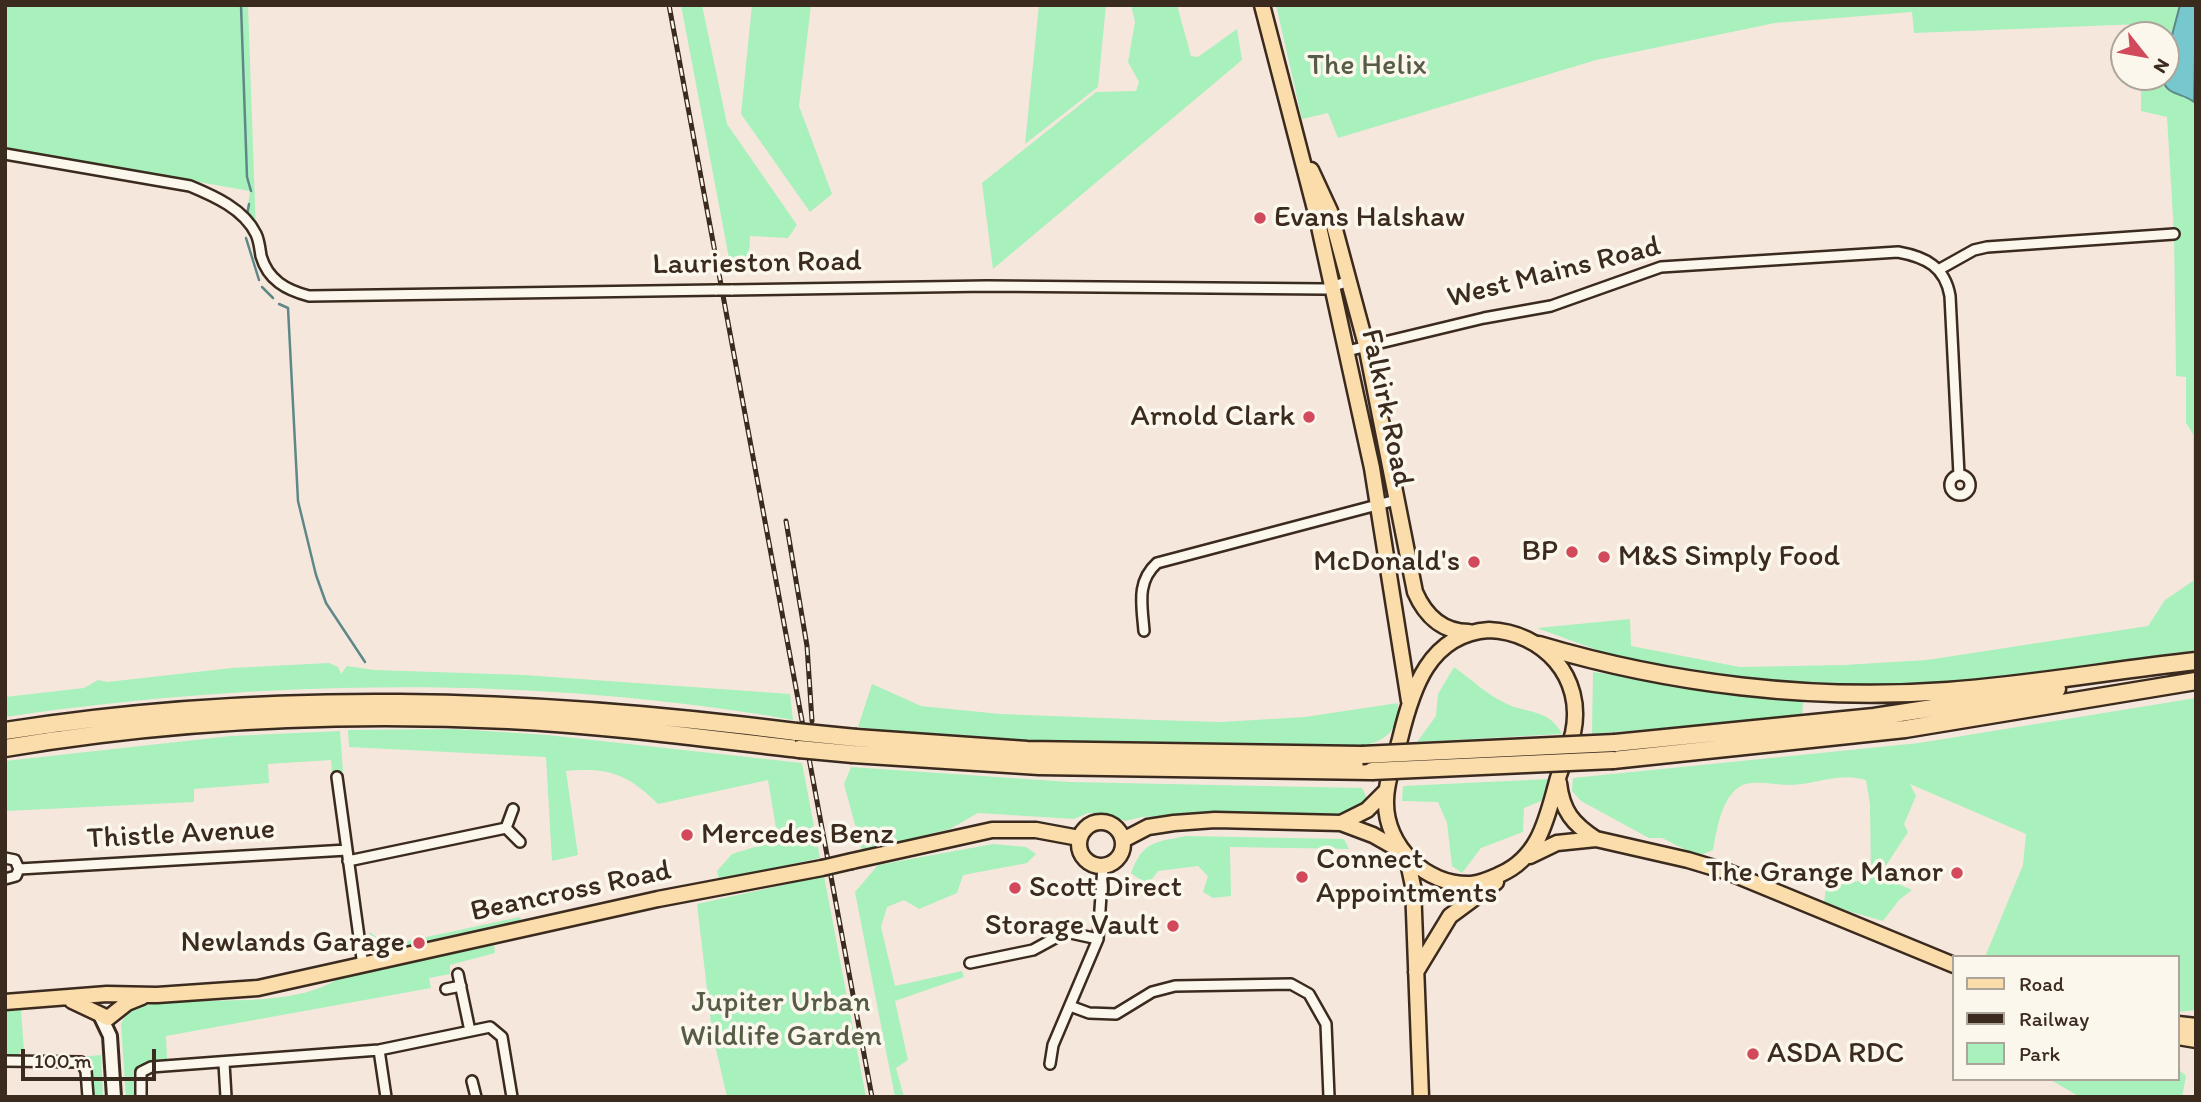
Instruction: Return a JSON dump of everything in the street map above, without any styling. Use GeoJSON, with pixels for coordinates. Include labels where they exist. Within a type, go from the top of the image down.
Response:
{"type":"FeatureCollection","features":[{"type":"Feature","properties":{"kind":"highway"},"geometry":{"type":"LineString","coordinates":[[1539,645],[1585,658],[1717,682],[1850,694],[1950,691],[2196,663]]}},
{"type":"Feature","properties":{"kind":"highway"},"geometry":{"type":"LineString","coordinates":[[5,748],[110,733],[223,722],[400,717],[572,724],[799,749],[854,746],[1362,755],[1614,751],[1886,715],[2196,663]]}},
{"type":"Feature","properties":{"kind":"highway"},"geometry":{"type":"LineString","coordinates":[[5,731],[85,719],[217,706],[404,701],[572,709],[796,732],[854,746],[1039,766],[1372,771],[1906,729],[2196,681]]}},
{"type":"Feature","properties":{"kind":"main road","name":"Falkirk Road"},"geometry":{"type":"LineString","coordinates":[[1262,5],[1272,36],[1285,102],[1347,351],[1379,505],[1409,701]]}},
{"type":"Feature","properties":{"kind":"main road","name":"Falkirk Road"},"geometry":{"type":"LineString","coordinates":[[1293,130],[1330,211],[1349,281],[1366,345],[1396,500],[1420,604],[1426,613],[1442,625],[1472,632]]}},
{"type":"Feature","properties":{"kind":"main road"},"geometry":{"type":"LineString","coordinates":[[1415,974],[1427,948],[1450,916],[1518,864],[1539,838],[1573,732],[1574,702],[1563,668],[1539,645],[1504,630],[1472,632],[1451,642],[1432,658],[1422,671],[1409,701],[1387,789],[1388,816],[1413,875],[1415,974],[1421,1097]]}},
{"type":"Feature","properties":{"kind":"main road"},"geometry":{"type":"LineString","coordinates":[[1558,779],[1565,813],[1596,839]]}},
{"type":"Feature","properties":{"kind":"main road"},"geometry":{"type":"LineString","coordinates":[[1341,823],[1367,810],[1387,789]]}},
{"type":"Feature","properties":{"kind":"main road"},"geometry":{"type":"LineString","coordinates":[[1123,840],[1114,826],[1103,821],[1088,826],[1079,838],[1083,857],[1095,866],[1103,866],[1118,858],[1123,840],[1148,827],[1215,820],[1341,823],[1373,835],[1405,854],[1430,874],[1460,883],[1485,881],[1557,843],[1596,839],[1728,872],[1952,964]]}},
{"type":"Feature","properties":{"kind":"main road","name":"Beancross Road"},"geometry":{"type":"LineString","coordinates":[[5,1002],[258,988],[658,899],[822,868],[992,830],[1036,830],[1079,838]]}},
{"type":"Feature","properties":{"kind":"main road"},"geometry":{"type":"LineString","coordinates":[[110,1036],[96,1003],[107,995],[119,1002],[110,1036],[114,1097]]}},
{"type":"Feature","properties":{"kind":"main road","name":"Beancross Road"},"geometry":{"type":"LineString","coordinates":[[117,1012],[127,1003],[157,995]]}},
{"type":"Feature","properties":{"kind":"main road","name":"Beancross Road"},"geometry":{"type":"LineString","coordinates":[[63,999],[99,1014]]}},
{"type":"Feature","properties":{"kind":"main road"},"geometry":{"type":"LineString","coordinates":[[99,1014],[108,1018],[117,1012]]}},
{"type":"Feature","properties":{"kind":"street","name":"Laurieston Road"},"geometry":{"type":"LineString","coordinates":[[5,154],[190,186],[214,196],[232,207],[256,233],[262,259],[276,282],[294,292],[309,296],[992,287],[1333,287],[1349,281]]}},
{"type":"Feature","properties":{"kind":"street"},"geometry":{"type":"LineString","coordinates":[[1959,475],[1950,296],[1947,281],[1940,269],[1974,250],[1987,247],[2174,234]]}},
{"type":"Feature","properties":{"kind":"street","name":"West Mains Road"},"geometry":{"type":"LineString","coordinates":[[1347,351],[1551,306],[1661,267],[1899,253],[1914,255],[1940,269]]}},
{"type":"Feature","properties":{"kind":"street"},"geometry":{"type":"LineString","coordinates":[[1144,631],[1144,579],[1157,563],[1396,500]]}},
{"type":"Feature","properties":{"kind":"street"},"geometry":{"type":"LineString","coordinates":[[337,777],[363,966]]}},
{"type":"Feature","properties":{"kind":"street"},"geometry":{"type":"LineString","coordinates":[[506,828],[513,809]]}},
{"type":"Feature","properties":{"kind":"street"},"geometry":{"type":"LineString","coordinates":[[348,861],[506,828]]}},
{"type":"Feature","properties":{"kind":"street"},"geometry":{"type":"LineString","coordinates":[[506,828],[520,842]]}},
{"type":"Feature","properties":{"kind":"street","name":"Thistle Avenue"},"geometry":{"type":"LineString","coordinates":[[19,869],[347,850]]}},
{"type":"Feature","properties":{"kind":"street"},"geometry":{"type":"LineString","coordinates":[[5,858],[15,860],[19,869],[16,876],[5,879]]}},
{"type":"Feature","properties":{"kind":"street"},"geometry":{"type":"LineString","coordinates":[[1050,1063],[1053,1045],[1098,939],[1103,866]]}},
{"type":"Feature","properties":{"kind":"street"},"geometry":{"type":"LineString","coordinates":[[970,963],[1033,950],[1066,932],[1098,939]]}},
{"type":"Feature","properties":{"kind":"street"},"geometry":{"type":"LineString","coordinates":[[458,975],[470,1031]]}},
{"type":"Feature","properties":{"kind":"street"},"geometry":{"type":"LineString","coordinates":[[1070,1006],[1089,1013],[1116,1014],[1152,992],[1175,986],[1291,984],[1308,995],[1326,1024],[1329,1097]]}},
{"type":"Feature","properties":{"kind":"street"},"geometry":{"type":"LineString","coordinates":[[446,989],[461,986]]}},
{"type":"Feature","properties":{"kind":"street"},"geometry":{"type":"LineString","coordinates":[[141,1097],[140,1077],[145,1068],[379,1050],[490,1027],[502,1037],[512,1097]]}},
{"type":"Feature","properties":{"kind":"street"},"geometry":{"type":"LineString","coordinates":[[379,1050],[386,1097]]}},
{"type":"Feature","properties":{"kind":"street"},"geometry":{"type":"LineString","coordinates":[[5,1061],[76,1060],[84,1065],[88,1097]]}},
{"type":"Feature","properties":{"kind":"street"},"geometry":{"type":"LineString","coordinates":[[224,1063],[226,1097]]}},
{"type":"Feature","properties":{"kind":"street"},"geometry":{"type":"LineString","coordinates":[[472,1081],[476,1097]]}},
{"type":"Feature","properties":{"kind":"green space"},"geometry":{"type":"Polygon","coordinates":[[[5,5],[248,5],[256,233],[246,220],[250,191],[5,148],[5,5]]]}},
{"type":"Feature","properties":{"kind":"green space"},"geometry":{"type":"Polygon","coordinates":[[[681,5],[702,5],[727,124],[797,225],[788,238],[750,236],[748,271],[732,274],[681,5]]]}},
{"type":"Feature","properties":{"kind":"green space"},"geometry":{"type":"Polygon","coordinates":[[[752,5],[811,5],[799,106],[832,194],[810,212],[741,114],[752,5]]]}},
{"type":"Feature","properties":{"kind":"green space"},"geometry":{"type":"Polygon","coordinates":[[[1039,5],[1106,5],[1098,87],[1025,144],[1039,5]]]}},
{"type":"Feature","properties":{"kind":"green space"},"geometry":{"type":"Polygon","coordinates":[[[1131,5],[1177,5],[1191,56],[1198,57],[1237,29],[1242,60],[993,269],[982,183],[1096,92],[1136,91],[1139,82],[1128,62],[1135,22],[1131,5]]]}},
{"type":"Feature","properties":{"kind":"green space","name":"The Helix"},"geometry":{"type":"Polygon","coordinates":[[[1276,5],[2196,5],[2196,650],[1962,682],[1839,687],[1752,682],[1627,661],[1537,628],[1630,619],[1631,646],[1740,667],[1927,660],[2148,626],[2165,600],[2193,581],[2193,434],[2186,423],[2186,377],[2176,376],[2174,234],[2167,117],[2141,111],[2141,91],[2180,91],[2180,21],[2110,21],[2110,25],[1914,33],[1912,12],[1775,23],[1596,60],[1338,138],[1328,113],[1302,119],[1276,5]]]}},
{"type":"Feature","properties":{"kind":"green space"},"geometry":{"type":"Polygon","coordinates":[[[329,663],[338,667],[341,674],[347,666],[374,670],[524,675],[790,694],[793,720],[695,705],[597,695],[399,687],[201,695],[5,717],[5,697],[84,688],[98,680],[107,682],[232,668],[329,663]]]}},
{"type":"Feature","properties":{"kind":"green space"},"geometry":{"type":"Polygon","coordinates":[[[1454,667],[1498,700],[1551,720],[1562,734],[1417,742],[1436,716],[1438,694],[1454,667]]]}},
{"type":"Feature","properties":{"kind":"green space"},"geometry":{"type":"Polygon","coordinates":[[[1593,672],[1803,702],[1802,716],[1592,734],[1593,672]]]}},
{"type":"Feature","properties":{"kind":"green space"},"geometry":{"type":"Polygon","coordinates":[[[872,684],[921,706],[1000,714],[1221,722],[1305,717],[1398,703],[1398,714],[1387,735],[1374,743],[1355,748],[1067,746],[944,737],[858,727],[872,684]]]}},
{"type":"Feature","properties":{"kind":"green space"},"geometry":{"type":"Polygon","coordinates":[[[2196,698],[2196,1010],[2180,1012],[2180,955],[1986,955],[2023,865],[2026,834],[1910,784],[1916,796],[1904,824],[1908,832],[1885,867],[1884,878],[1912,890],[1899,900],[1883,921],[1824,904],[1826,887],[1871,879],[1870,804],[1866,780],[1841,777],[1795,785],[1742,785],[1734,791],[1723,809],[1713,850],[1698,856],[1662,838],[1649,838],[1581,801],[1572,791],[1573,778],[1919,743],[2196,698]]]}},
{"type":"Feature","properties":{"kind":"green space"},"geometry":{"type":"Polygon","coordinates":[[[455,729],[547,735],[802,763],[820,858],[719,880],[717,871],[732,854],[778,840],[768,780],[658,804],[627,779],[606,772],[581,770],[566,771],[578,855],[552,861],[546,757],[349,747],[348,730],[455,729]]]}},
{"type":"Feature","properties":{"kind":"green space"},"geometry":{"type":"Polygon","coordinates":[[[340,731],[343,772],[332,773],[331,760],[268,764],[269,783],[194,789],[194,802],[5,811],[5,761],[231,736],[340,731]]]}},
{"type":"Feature","properties":{"kind":"green space"},"geometry":{"type":"Polygon","coordinates":[[[851,767],[1070,782],[1362,788],[1367,798],[1360,811],[1343,818],[1209,814],[1142,817],[1125,821],[1110,815],[1088,813],[1074,819],[978,813],[950,829],[862,851],[844,784],[851,767]]]}},
{"type":"Feature","properties":{"kind":"green space"},"geometry":{"type":"Polygon","coordinates":[[[1550,779],[1541,801],[1524,808],[1523,832],[1481,848],[1462,873],[1452,866],[1447,823],[1438,802],[1402,801],[1403,786],[1550,779]]]}},
{"type":"Feature","properties":{"kind":"green space"},"geometry":{"type":"Polygon","coordinates":[[[1187,836],[1344,839],[1349,849],[1230,847],[1231,896],[1213,898],[1203,892],[1208,876],[1198,866],[1158,871],[1148,885],[1131,873],[1140,855],[1152,845],[1187,836]]]}},
{"type":"Feature","properties":{"kind":"green space"},"geometry":{"type":"Polygon","coordinates":[[[993,844],[1026,847],[1036,854],[1027,863],[963,875],[957,893],[919,909],[904,900],[887,907],[881,927],[895,986],[962,971],[964,977],[895,1001],[908,1060],[896,1068],[904,1097],[895,1097],[855,892],[878,865],[993,844]]]}},
{"type":"Feature","properties":{"kind":"green space","name":"Jupiter Urban Wildlife Garden"},"geometry":{"type":"Polygon","coordinates":[[[824,876],[866,1097],[727,1097],[712,1032],[697,904],[824,876]]]}},
{"type":"Feature","properties":{"kind":"green space"},"geometry":{"type":"Polygon","coordinates":[[[520,917],[521,921],[384,953],[371,941],[369,932],[389,945],[520,917]]]}},
{"type":"Feature","properties":{"kind":"green space"},"geometry":{"type":"Polygon","coordinates":[[[494,945],[495,953],[450,965],[450,974],[429,978],[431,988],[166,1036],[167,1059],[151,1061],[141,1067],[136,1083],[137,1097],[126,1097],[121,1024],[125,1016],[138,1007],[187,1001],[267,999],[293,995],[338,979],[494,945]]]}},
{"type":"Feature","properties":{"kind":"green space"},"geometry":{"type":"Polygon","coordinates":[[[5,1010],[21,1010],[24,1051],[20,1051],[20,1055],[5,1055],[5,1010]]]}},
{"type":"Feature","properties":{"kind":"green space"},"geometry":{"type":"Polygon","coordinates":[[[101,1055],[103,1097],[92,1097],[89,1069],[79,1057],[101,1055]]]}},
{"type":"Feature","properties":{"kind":"green space"},"geometry":{"type":"Polygon","coordinates":[[[2180,1071],[2186,1076],[2182,1097],[2080,1097],[2052,1081],[2180,1081],[2180,1071]]]}},
{"type":"Feature","properties":{"kind":"water"},"geometry":{"type":"Polygon","coordinates":[[[2180,5],[2196,5],[2194,102],[2171,91],[2180,91],[2180,21],[2176,21],[2180,5]]]}},
{"type":"Feature","properties":{"kind":"waterway"},"geometry":{"type":"LineString","coordinates":[[241,5],[247,177],[251,191]]}},
{"type":"Feature","properties":{"kind":"waterway"},"geometry":{"type":"LineString","coordinates":[[247,215],[249,204]]}},
{"type":"Feature","properties":{"kind":"waterway"},"geometry":{"type":"LineString","coordinates":[[246,238],[259,280]]}},
{"type":"Feature","properties":{"kind":"waterway"},"geometry":{"type":"LineString","coordinates":[[262,287],[273,298]]}},
{"type":"Feature","properties":{"kind":"waterway"},"geometry":{"type":"LineString","coordinates":[[279,304],[288,308],[298,501],[316,575],[326,603],[365,662]]}},
{"type":"Feature","properties":{"kind":"railway"},"geometry":{"type":"LineString","coordinates":[[669,5],[872,1097]]}},
{"type":"Feature","properties":{"kind":"railway"},"geometry":{"type":"LineString","coordinates":[[786,521],[807,646],[812,721]]}},
{"type":"Feature","properties":{"kind":"place","name":"Evans Halshaw"},"geometry":{"type":"Point","coordinates":[1260,218]}},
{"type":"Feature","properties":{"kind":"place","name":"Arnold Clark"},"geometry":{"type":"Point","coordinates":[1309,417]}},
{"type":"Feature","properties":{"kind":"place","name":"BP"},"geometry":{"type":"Point","coordinates":[1572,552]}},
{"type":"Feature","properties":{"kind":"place","name":"M&S Simply Food"},"geometry":{"type":"Point","coordinates":[1604,557]}},
{"type":"Feature","properties":{"kind":"place","name":"McDonald's"},"geometry":{"type":"Point","coordinates":[1474,562]}},
{"type":"Feature","properties":{"kind":"place","name":"Mercedes Benz"},"geometry":{"type":"Point","coordinates":[687,835]}},
{"type":"Feature","properties":{"kind":"place","name":"The Grange Manor"},"geometry":{"type":"Point","coordinates":[1957,873]}},
{"type":"Feature","properties":{"kind":"place","name":"Connect Appointments"},"geometry":{"type":"Point","coordinates":[1302,877]}},
{"type":"Feature","properties":{"kind":"place","name":"Scott Direct"},"geometry":{"type":"Point","coordinates":[1015,888]}},
{"type":"Feature","properties":{"kind":"place","name":"Storage Vault"},"geometry":{"type":"Point","coordinates":[1173,926]}},
{"type":"Feature","properties":{"kind":"place","name":"Newlands Garage"},"geometry":{"type":"Point","coordinates":[419,943]}},
{"type":"Feature","properties":{"kind":"place","name":"ASDA RDC"},"geometry":{"type":"Point","coordinates":[1753,1054]}}]}
